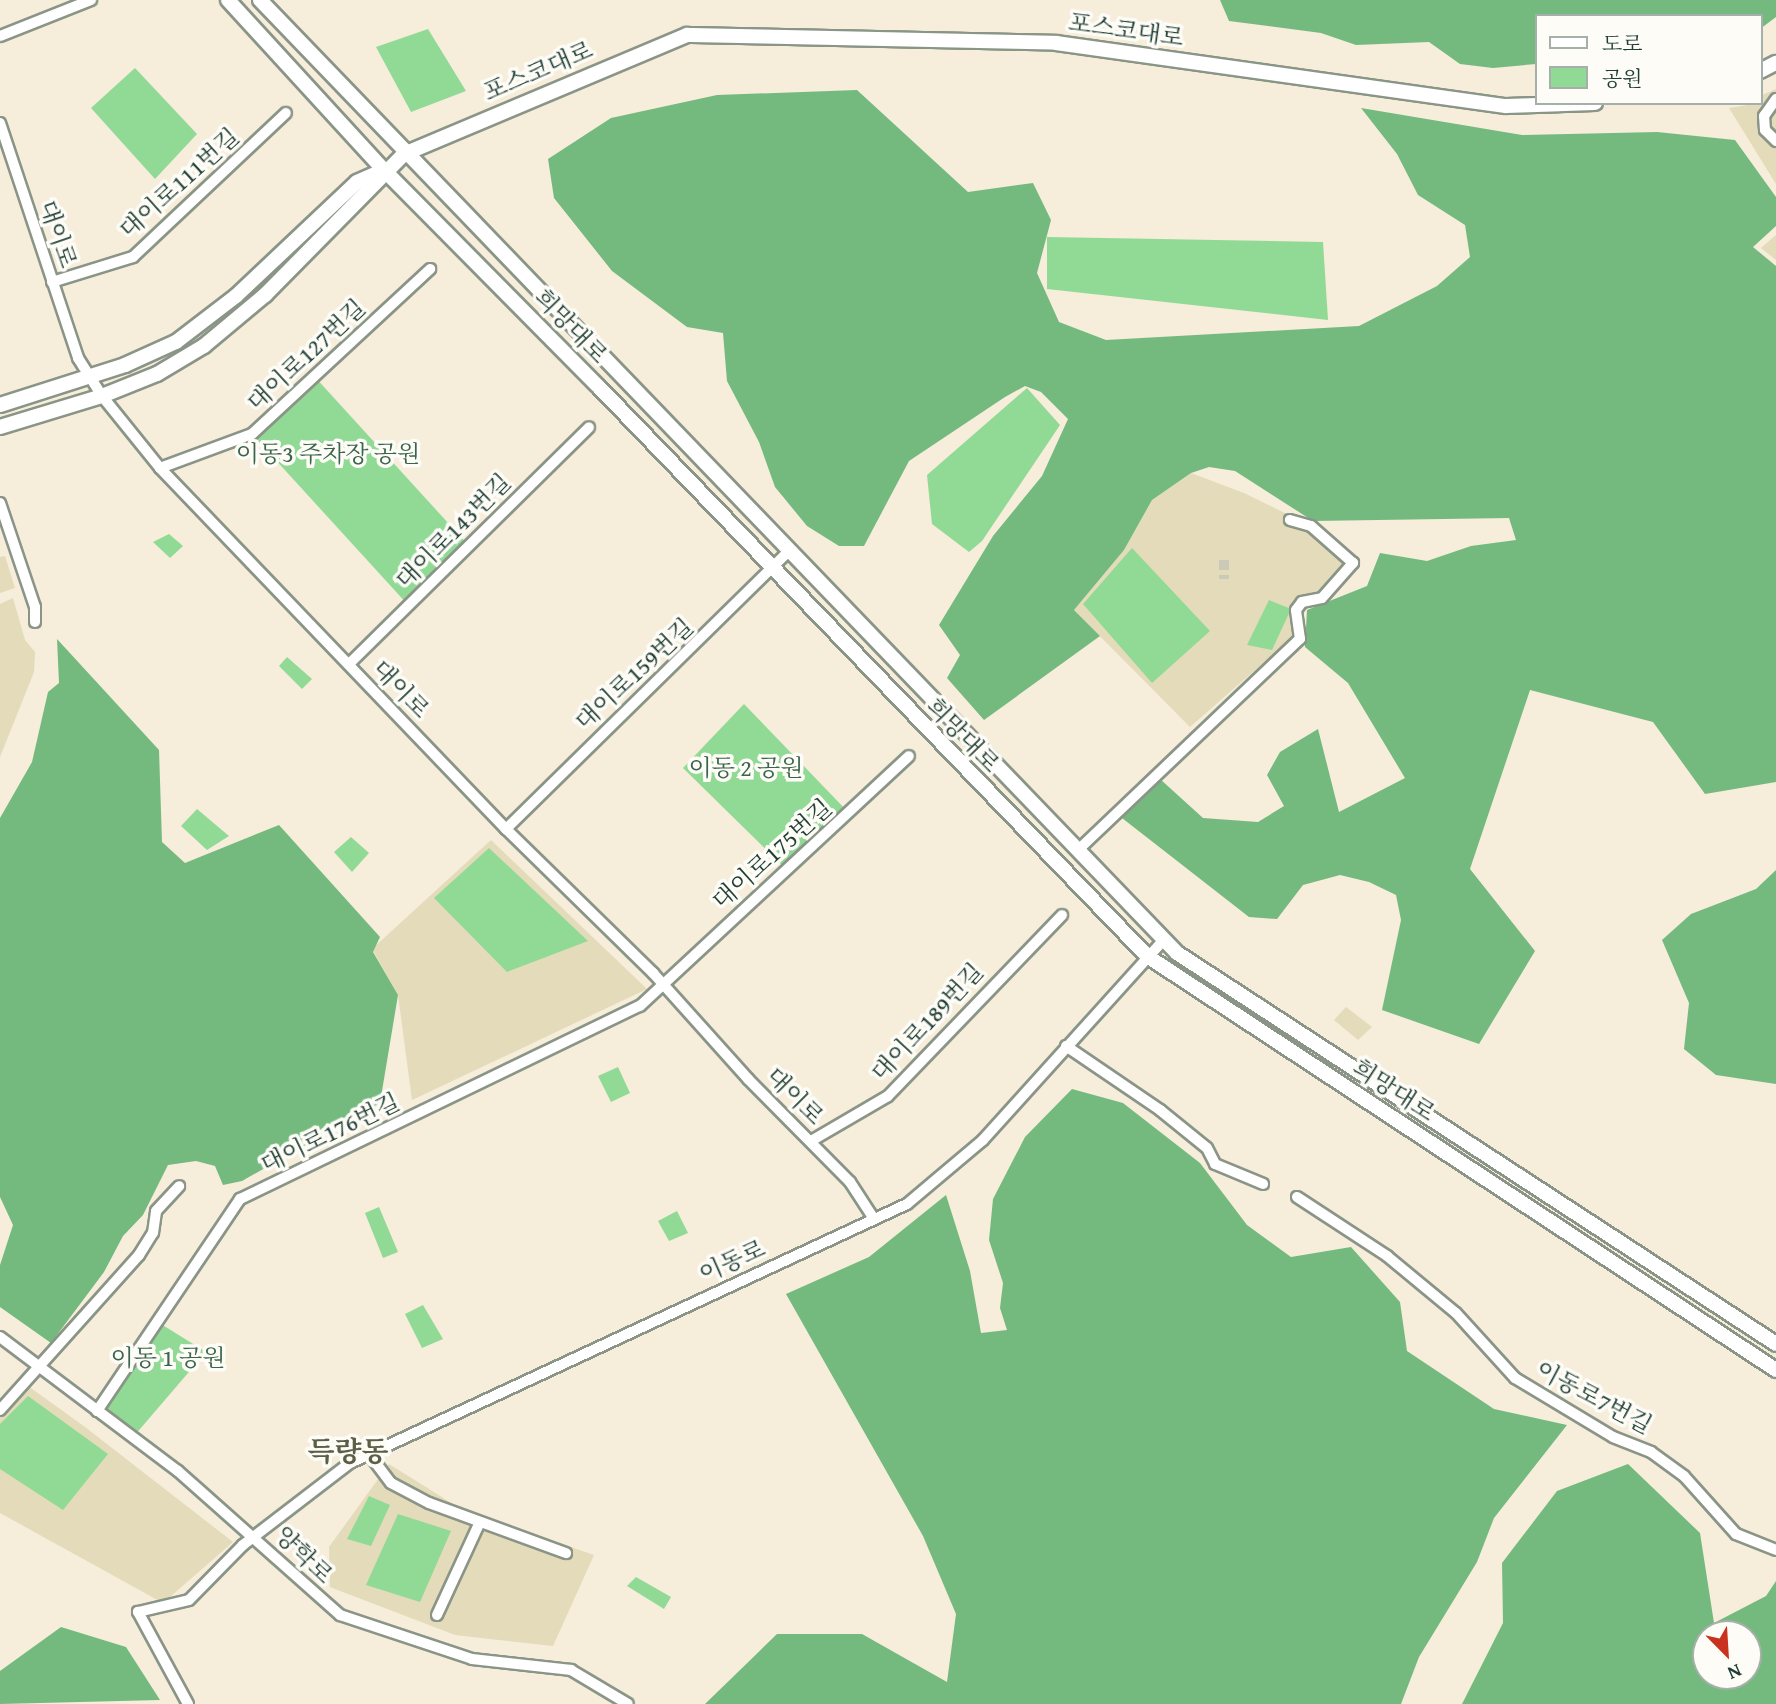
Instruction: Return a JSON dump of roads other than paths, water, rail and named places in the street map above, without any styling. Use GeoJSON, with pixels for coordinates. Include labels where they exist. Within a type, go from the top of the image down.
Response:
{"type":"FeatureCollection","features":[{"type":"Feature","properties":{"kind":"main road","name":"희망대로"},"geometry":{"type":"LineString","coordinates":[[228,0],[384,170],[721,514],[1147,956],[1776,1370]]}},
{"type":"Feature","properties":{"kind":"main road","name":"희망대로"},"geometry":{"type":"LineString","coordinates":[[260,0],[404,154],[514,261],[1164,940],[1553,1202],[1776,1344]]}},
{"type":"Feature","properties":{"kind":"main road","name":"포스코대로"},"geometry":{"type":"LineString","coordinates":[[0,405],[155,353],[197,328],[357,181],[384,170],[404,154],[660,43],[701,34],[1056,43],[1506,106],[1536,105]]}},
{"type":"Feature","properties":{"kind":"main road","name":"포스코대로"},"geometry":{"type":"LineString","coordinates":[[0,428],[102,396],[176,365],[222,333],[372,189],[384,170]]}},
{"type":"Feature","properties":{"kind":"main road"},"geometry":{"type":"LineString","coordinates":[[721,514],[739,499]]}},
{"type":"Feature","properties":{"kind":"main road"},"geometry":{"type":"LineString","coordinates":[[809,608],[828,590]]}},
{"type":"Feature","properties":{"kind":"street"},"geometry":{"type":"LineString","coordinates":[[0,36],[91,0]]}},
{"type":"Feature","properties":{"kind":"street"},"geometry":{"type":"LineString","coordinates":[[1776,99],[1764,116],[1765,130],[1776,141]]}},
{"type":"Feature","properties":{"kind":"street","name":"대이로111번길"},"geometry":{"type":"LineString","coordinates":[[52,282],[133,257],[286,113]]}},
{"type":"Feature","properties":{"kind":"street","name":"대이로"},"geometry":{"type":"LineString","coordinates":[[0,123],[78,358],[102,396],[160,468],[506,829],[663,985],[811,1141],[856,1189],[874,1219]]}},
{"type":"Feature","properties":{"kind":"street","name":"대이로127번길"},"geometry":{"type":"LineString","coordinates":[[160,468],[252,434],[430,269]]}},
{"type":"Feature","properties":{"kind":"street","name":"대이로143번길"},"geometry":{"type":"LineString","coordinates":[[348,664],[470,547],[589,427]]}},
{"type":"Feature","properties":{"kind":"street"},"geometry":{"type":"LineString","coordinates":[[0,503],[35,607],[35,622]]}},
{"type":"Feature","properties":{"kind":"street"},"geometry":{"type":"LineString","coordinates":[[1077,851],[1300,639],[1296,610],[1309,599],[1322,598],[1353,563],[1311,526],[1290,520]]}},
{"type":"Feature","properties":{"kind":"street","name":"대이로159번길"},"geometry":{"type":"LineString","coordinates":[[506,829],[790,550]]}},
{"type":"Feature","properties":{"kind":"street","name":"대이로175번길"},"geometry":{"type":"LineString","coordinates":[[663,985],[909,757]]}},
{"type":"Feature","properties":{"kind":"street","name":"대이로189번길"},"geometry":{"type":"LineString","coordinates":[[811,1141],[888,1096],[1062,915]]}},
{"type":"Feature","properties":{"kind":"street","name":"이동로"},"geometry":{"type":"LineString","coordinates":[[188,1704],[138,1612],[189,1600],[235,1552],[350,1463],[908,1204],[958,1163],[1164,940]]}},
{"type":"Feature","properties":{"kind":"street","name":"대이로176번길"},"geometry":{"type":"LineString","coordinates":[[97,1411],[240,1199],[640,1006],[663,985]]}},
{"type":"Feature","properties":{"kind":"street"},"geometry":{"type":"LineString","coordinates":[[1066,1046],[1160,1110],[1207,1148],[1215,1164],[1263,1184]]}},
{"type":"Feature","properties":{"kind":"street"},"geometry":{"type":"LineString","coordinates":[[0,1409],[139,1255],[153,1233],[156,1211],[178,1186]]}},
{"type":"Feature","properties":{"kind":"street","name":"이동로7번길"},"geometry":{"type":"LineString","coordinates":[[1297,1196],[1406,1272],[1456,1313],[1515,1378],[1613,1437],[1651,1452],[1684,1476],[1737,1534],[1776,1550]]}},
{"type":"Feature","properties":{"kind":"street","name":"양학로"},"geometry":{"type":"LineString","coordinates":[[0,1336],[178,1471],[340,1615],[472,1659],[571,1670],[628,1704]]}},
{"type":"Feature","properties":{"kind":"street"},"geometry":{"type":"LineString","coordinates":[[369,1454],[391,1483],[455,1515],[566,1553]]}},
{"type":"Feature","properties":{"kind":"street"},"geometry":{"type":"LineString","coordinates":[[437,1615],[480,1522]]}},
{"type":"Feature","properties":{"kind":"tunnel"},"geometry":{"type":"LineString","coordinates":[[1224,560],[1224,579]]}},
{"type":"Feature","properties":{"kind":"district","name":"득량동"},"geometry":{"type":"Point","coordinates":[348,1451]}},
{"type":"Feature","properties":{"kind":"park label","name":"이동3 주차장 공원"},"geometry":{"type":"Point","coordinates":[328,454]}},
{"type":"Feature","properties":{"kind":"park label","name":"이동 2 공원"},"geometry":{"type":"Point","coordinates":[746,768]}},
{"type":"Feature","properties":{"kind":"park label","name":"이동 1 공원"},"geometry":{"type":"Point","coordinates":[168,1358]}}]}
